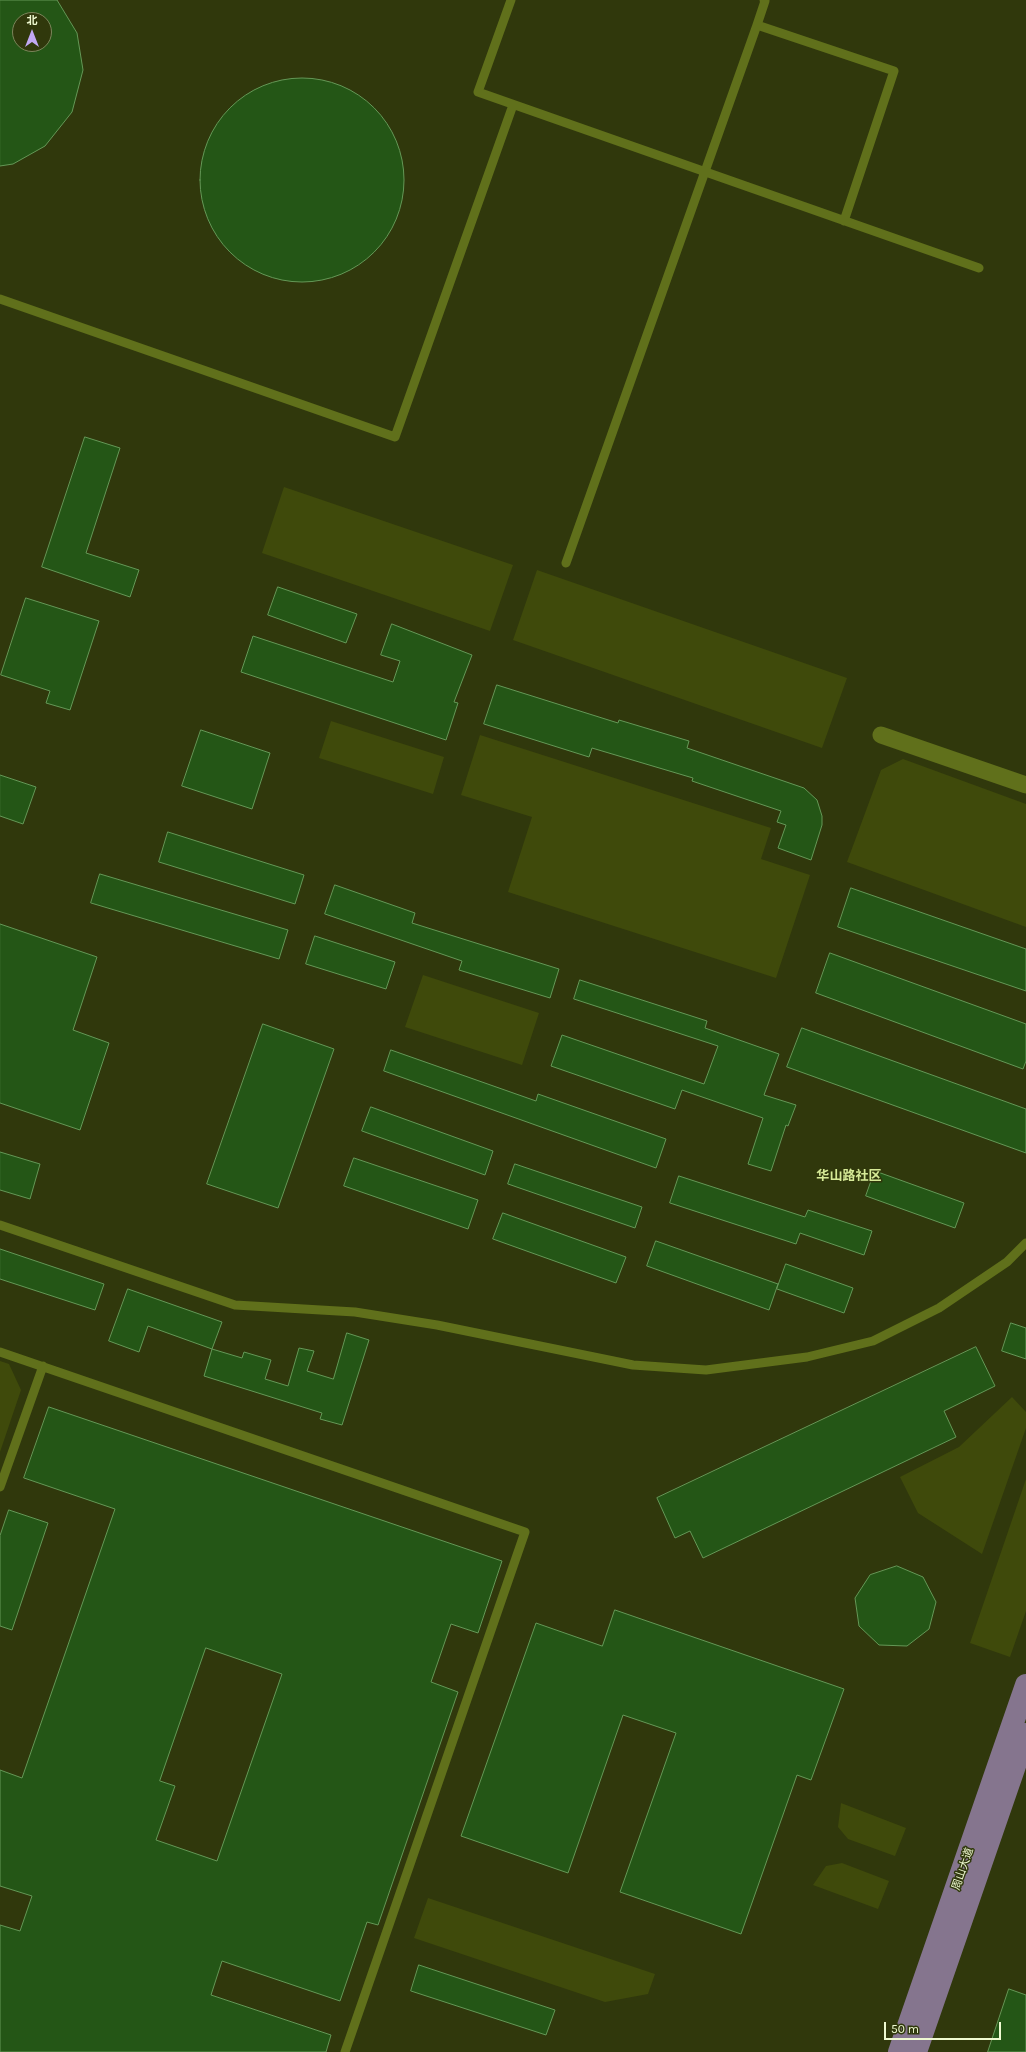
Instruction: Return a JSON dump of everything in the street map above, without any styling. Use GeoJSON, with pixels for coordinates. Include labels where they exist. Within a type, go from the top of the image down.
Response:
{"type":"FeatureCollection","features":[{"type":"Feature","properties":{"kind":"main road","name":"周山大道"},"geometry":{"type":"LineString","coordinates":[[900,2052],[1026,1685]]}},
{"type":"Feature","properties":{"kind":"main road","name":"周山大道"},"geometry":{"type":"LineString","coordinates":[[916,2052],[1026,1734]]}},
{"type":"Feature","properties":{"kind":"street"},"geometry":{"type":"LineString","coordinates":[[881,735],[1026,785]]}},
{"type":"Feature","properties":{"kind":"lane"},"geometry":{"type":"LineString","coordinates":[[511,0],[478,92],[979,268]]}},
{"type":"Feature","properties":{"kind":"lane"},"geometry":{"type":"LineString","coordinates":[[566,563],[766,1],[764,0]]}},
{"type":"Feature","properties":{"kind":"lane"},"geometry":{"type":"LineString","coordinates":[[757,25],[894,71],[844,221]]}},
{"type":"Feature","properties":{"kind":"lane"},"geometry":{"type":"LineString","coordinates":[[0,299],[395,438],[513,105]]}},
{"type":"Feature","properties":{"kind":"lane"},"geometry":{"type":"LineString","coordinates":[[0,1225],[235,1305],[355,1312],[437,1325],[633,1365],[706,1370],[807,1357],[873,1341],[939,1308],[1007,1262],[1026,1244]]}},
{"type":"Feature","properties":{"kind":"lane"},"geometry":{"type":"LineString","coordinates":[[0,1352],[525,1532],[345,2052]]}},
{"type":"Feature","properties":{"kind":"lane"},"geometry":{"type":"LineString","coordinates":[[0,1487],[43,1366]]}},
{"type":"Feature","properties":{"kind":"green space"},"geometry":{"type":"Polygon","coordinates":[[[284,487],[513,565],[490,631],[262,553],[284,487]]]}},
{"type":"Feature","properties":{"kind":"green space"},"geometry":{"type":"Polygon","coordinates":[[[537,570],[847,678],[822,748],[513,640],[537,570]]]}},
{"type":"Feature","properties":{"kind":"green space"},"geometry":{"type":"Polygon","coordinates":[[[331,721],[444,757],[433,794],[319,758],[331,721]]]}},
{"type":"Feature","properties":{"kind":"green space"},"geometry":{"type":"Polygon","coordinates":[[[480,735],[771,828],[761,859],[810,875],[776,978],[508,892],[532,817],[461,795],[480,735]]]}},
{"type":"Feature","properties":{"kind":"green space"},"geometry":{"type":"Polygon","coordinates":[[[903,759],[1026,804],[1026,927],[847,862],[881,770],[903,759]]]}},
{"type":"Feature","properties":{"kind":"green space"},"geometry":{"type":"Polygon","coordinates":[[[423,975],[539,1013],[522,1065],[405,1027],[423,975]]]}},
{"type":"Feature","properties":{"kind":"green space"},"geometry":{"type":"Polygon","coordinates":[[[0,1361],[9,1364],[21,1390],[0,1452],[0,1361]]]}},
{"type":"Feature","properties":{"kind":"green space"},"geometry":{"type":"Polygon","coordinates":[[[1012,1397],[1026,1412],[1026,1428],[982,1554],[918,1513],[900,1477],[959,1447],[1012,1397]]]}},
{"type":"Feature","properties":{"kind":"green space"},"geometry":{"type":"Polygon","coordinates":[[[1026,1479],[1026,1611],[1010,1657],[970,1643],[1026,1479]]]}},
{"type":"Feature","properties":{"kind":"green space"},"geometry":{"type":"Polygon","coordinates":[[[841,1803],[906,1828],[895,1856],[848,1839],[838,1827],[841,1803]]]}},
{"type":"Feature","properties":{"kind":"green space"},"geometry":{"type":"Polygon","coordinates":[[[842,1863],[889,1881],[878,1909],[813,1885],[826,1866],[842,1863]]]}},
{"type":"Feature","properties":{"kind":"green space"},"geometry":{"type":"Polygon","coordinates":[[[428,1898],[655,1974],[648,1994],[605,2002],[414,1938],[428,1898]]]}},
{"type":"Feature","properties":{"kind":"building"},"geometry":{"type":"Polygon","coordinates":[[[0,0],[57,0],[77,33],[83,70],[72,112],[45,146],[13,164],[0,166],[0,0]]]}},
{"type":"Feature","properties":{"kind":"building"},"geometry":{"type":"Polygon","coordinates":[[[302,78],[322,80],[350,90],[367,101],[381,115],[396,141],[402,160],[404,180],[402,200],[392,228],[381,245],[367,259],[341,274],[322,280],[302,282],[282,280],[254,270],[237,259],[223,245],[208,219],[202,200],[200,180],[202,160],[212,132],[223,115],[237,101],[263,86],[282,80],[302,78]]]}},
{"type":"Feature","properties":{"kind":"building"},"geometry":{"type":"Polygon","coordinates":[[[85,437],[120,448],[86,553],[139,570],[130,597],[42,567],[85,437]]]}},
{"type":"Feature","properties":{"kind":"building"},"geometry":{"type":"Polygon","coordinates":[[[278,587],[357,614],[346,643],[268,615],[278,587]]]}},
{"type":"Feature","properties":{"kind":"building"},"geometry":{"type":"Polygon","coordinates":[[[26,598],[99,621],[70,710],[46,703],[50,691],[1,675],[26,598]]]}},
{"type":"Feature","properties":{"kind":"building"},"geometry":{"type":"Polygon","coordinates":[[[392,624],[472,655],[454,702],[458,703],[446,740],[241,672],[253,636],[393,682],[400,661],[381,655],[392,624]]]}},
{"type":"Feature","properties":{"kind":"building"},"geometry":{"type":"Polygon","coordinates":[[[497,685],[618,723],[619,720],[689,741],[687,748],[804,788],[817,800],[822,816],[822,825],[811,860],[778,848],[786,825],[777,822],[781,811],[692,781],[693,778],[592,748],[589,757],[484,724],[497,685]]]}},
{"type":"Feature","properties":{"kind":"building"},"geometry":{"type":"Polygon","coordinates":[[[201,730],[270,753],[252,809],[182,786],[201,730]]]}},
{"type":"Feature","properties":{"kind":"building"},"geometry":{"type":"Polygon","coordinates":[[[0,775],[36,787],[23,824],[0,816],[0,775]]]}},
{"type":"Feature","properties":{"kind":"building"},"geometry":{"type":"Polygon","coordinates":[[[168,832],[304,875],[295,904],[159,862],[168,832]]]}},
{"type":"Feature","properties":{"kind":"building"},"geometry":{"type":"Polygon","coordinates":[[[100,874],[288,930],[279,959],[91,903],[100,874]]]}},
{"type":"Feature","properties":{"kind":"building"},"geometry":{"type":"Polygon","coordinates":[[[335,885],[415,913],[412,923],[559,969],[550,998],[459,970],[462,961],[325,914],[335,885]]]}},
{"type":"Feature","properties":{"kind":"building"},"geometry":{"type":"Polygon","coordinates":[[[851,888],[1026,949],[1026,991],[838,927],[851,888]]]}},
{"type":"Feature","properties":{"kind":"building"},"geometry":{"type":"Polygon","coordinates":[[[0,924],[97,957],[73,1030],[109,1043],[80,1130],[0,1103],[0,924]]]}},
{"type":"Feature","properties":{"kind":"building"},"geometry":{"type":"Polygon","coordinates":[[[315,936],[395,962],[386,989],[306,964],[315,936]]]}},
{"type":"Feature","properties":{"kind":"building"},"geometry":{"type":"Polygon","coordinates":[[[830,953],[1026,1024],[1026,1061],[1023,1069],[816,993],[830,953]]]}},
{"type":"Feature","properties":{"kind":"building"},"geometry":{"type":"Polygon","coordinates":[[[580,980],[707,1021],[705,1028],[779,1054],[764,1095],[796,1105],[788,1126],[786,1125],[771,1171],[748,1164],[763,1118],[682,1090],[675,1109],[551,1066],[562,1035],[704,1084],[718,1046],[574,999],[580,980]]]}},
{"type":"Feature","properties":{"kind":"building"},"geometry":{"type":"Polygon","coordinates":[[[263,1024],[334,1049],[278,1208],[207,1184],[263,1024]]]}},
{"type":"Feature","properties":{"kind":"building"},"geometry":{"type":"Polygon","coordinates":[[[802,1028],[1026,1109],[1026,1153],[787,1067],[802,1028]]]}},
{"type":"Feature","properties":{"kind":"building"},"geometry":{"type":"Polygon","coordinates":[[[391,1050],[536,1101],[538,1094],[666,1139],[656,1168],[384,1071],[391,1050]]]}},
{"type":"Feature","properties":{"kind":"building"},"geometry":{"type":"Polygon","coordinates":[[[371,1107],[493,1151],[485,1175],[362,1131],[371,1107]]]}},
{"type":"Feature","properties":{"kind":"building"},"geometry":{"type":"Polygon","coordinates":[[[0,1152],[40,1164],[30,1199],[0,1190],[0,1152]]]}},
{"type":"Feature","properties":{"kind":"building"},"geometry":{"type":"Polygon","coordinates":[[[354,1158],[478,1200],[468,1229],[344,1186],[354,1158]]]}},
{"type":"Feature","properties":{"kind":"building"},"geometry":{"type":"Polygon","coordinates":[[[515,1164],[642,1207],[635,1228],[508,1184],[515,1164]]]}},
{"type":"Feature","properties":{"kind":"building"},"geometry":{"type":"Polygon","coordinates":[[[875,1171],[964,1203],[955,1228],[866,1196],[875,1171]]]}},
{"type":"Feature","properties":{"kind":"building"},"geometry":{"type":"Polygon","coordinates":[[[679,1176],[805,1217],[808,1210],[872,1231],[864,1255],[800,1233],[796,1244],[670,1203],[679,1176]]]}},
{"type":"Feature","properties":{"kind":"building"},"geometry":{"type":"Polygon","coordinates":[[[503,1213],[626,1257],[616,1283],[493,1239],[503,1213]]]}},
{"type":"Feature","properties":{"kind":"building"},"geometry":{"type":"Polygon","coordinates":[[[656,1241],[778,1284],[769,1310],[647,1266],[656,1241]]]}},
{"type":"Feature","properties":{"kind":"building"},"geometry":{"type":"Polygon","coordinates":[[[0,1249],[104,1284],[95,1310],[0,1279],[0,1249]]]}},
{"type":"Feature","properties":{"kind":"building"},"geometry":{"type":"Polygon","coordinates":[[[786,1264],[853,1288],[844,1313],[777,1289],[786,1264]]]}},
{"type":"Feature","properties":{"kind":"building"},"geometry":{"type":"Polygon","coordinates":[[[128,1289],[222,1322],[212,1349],[148,1326],[139,1352],[109,1341],[128,1289]]]}},
{"type":"Feature","properties":{"kind":"building"},"geometry":{"type":"Polygon","coordinates":[[[1011,1323],[1026,1328],[1026,1359],[1002,1351],[1011,1323]]]}},
{"type":"Feature","properties":{"kind":"building"},"geometry":{"type":"Polygon","coordinates":[[[347,1333],[369,1340],[342,1425],[320,1419],[322,1413],[204,1376],[212,1349],[242,1358],[244,1352],[271,1360],[265,1379],[288,1386],[299,1348],[314,1351],[307,1371],[333,1379],[347,1333]]]}},
{"type":"Feature","properties":{"kind":"building"},"geometry":{"type":"Polygon","coordinates":[[[976,1347],[995,1386],[944,1411],[956,1437],[703,1558],[690,1531],[675,1538],[657,1498],[976,1347]]]}},
{"type":"Feature","properties":{"kind":"building"},"geometry":{"type":"Polygon","coordinates":[[[49,1407],[502,1561],[478,1633],[451,1624],[431,1682],[458,1692],[378,1925],[367,1922],[340,2001],[222,1961],[211,1995],[331,2035],[326,2052],[0,2052],[0,1925],[20,1931],[32,1896],[0,1886],[0,1770],[22,1778],[115,1509],[24,1478],[49,1407]],[[206,1648],[160,1781],[175,1786],[156,1840],[217,1861],[282,1674],[206,1648]]]}},
{"type":"Feature","properties":{"kind":"building"},"geometry":{"type":"Polygon","coordinates":[[[9,1510],[48,1523],[12,1630],[0,1626],[0,1536],[9,1510]]]}},
{"type":"Feature","properties":{"kind":"building"},"geometry":{"type":"Polygon","coordinates":[[[897,1566],[923,1577],[936,1602],[929,1629],[907,1646],[879,1645],[859,1626],[855,1598],[870,1575],[897,1566]]]}},
{"type":"Feature","properties":{"kind":"building"},"geometry":{"type":"Polygon","coordinates":[[[615,1610],[844,1689],[811,1780],[797,1775],[741,1934],[620,1892],[676,1733],[623,1715],[568,1873],[461,1836],[536,1623],[602,1646],[615,1610]]]}},
{"type":"Feature","properties":{"kind":"building"},"geometry":{"type":"Polygon","coordinates":[[[419,1965],[555,2010],[546,2035],[411,1991],[419,1965]]]}},
{"type":"Feature","properties":{"kind":"building"},"geometry":{"type":"Polygon","coordinates":[[[1009,1989],[1026,1995],[1026,2052],[988,2052],[1009,1989]]]}},
{"type":"Feature","properties":{"kind":"district","name":"华山路社区"},"geometry":{"type":"Point","coordinates":[849,1176]}}]}
